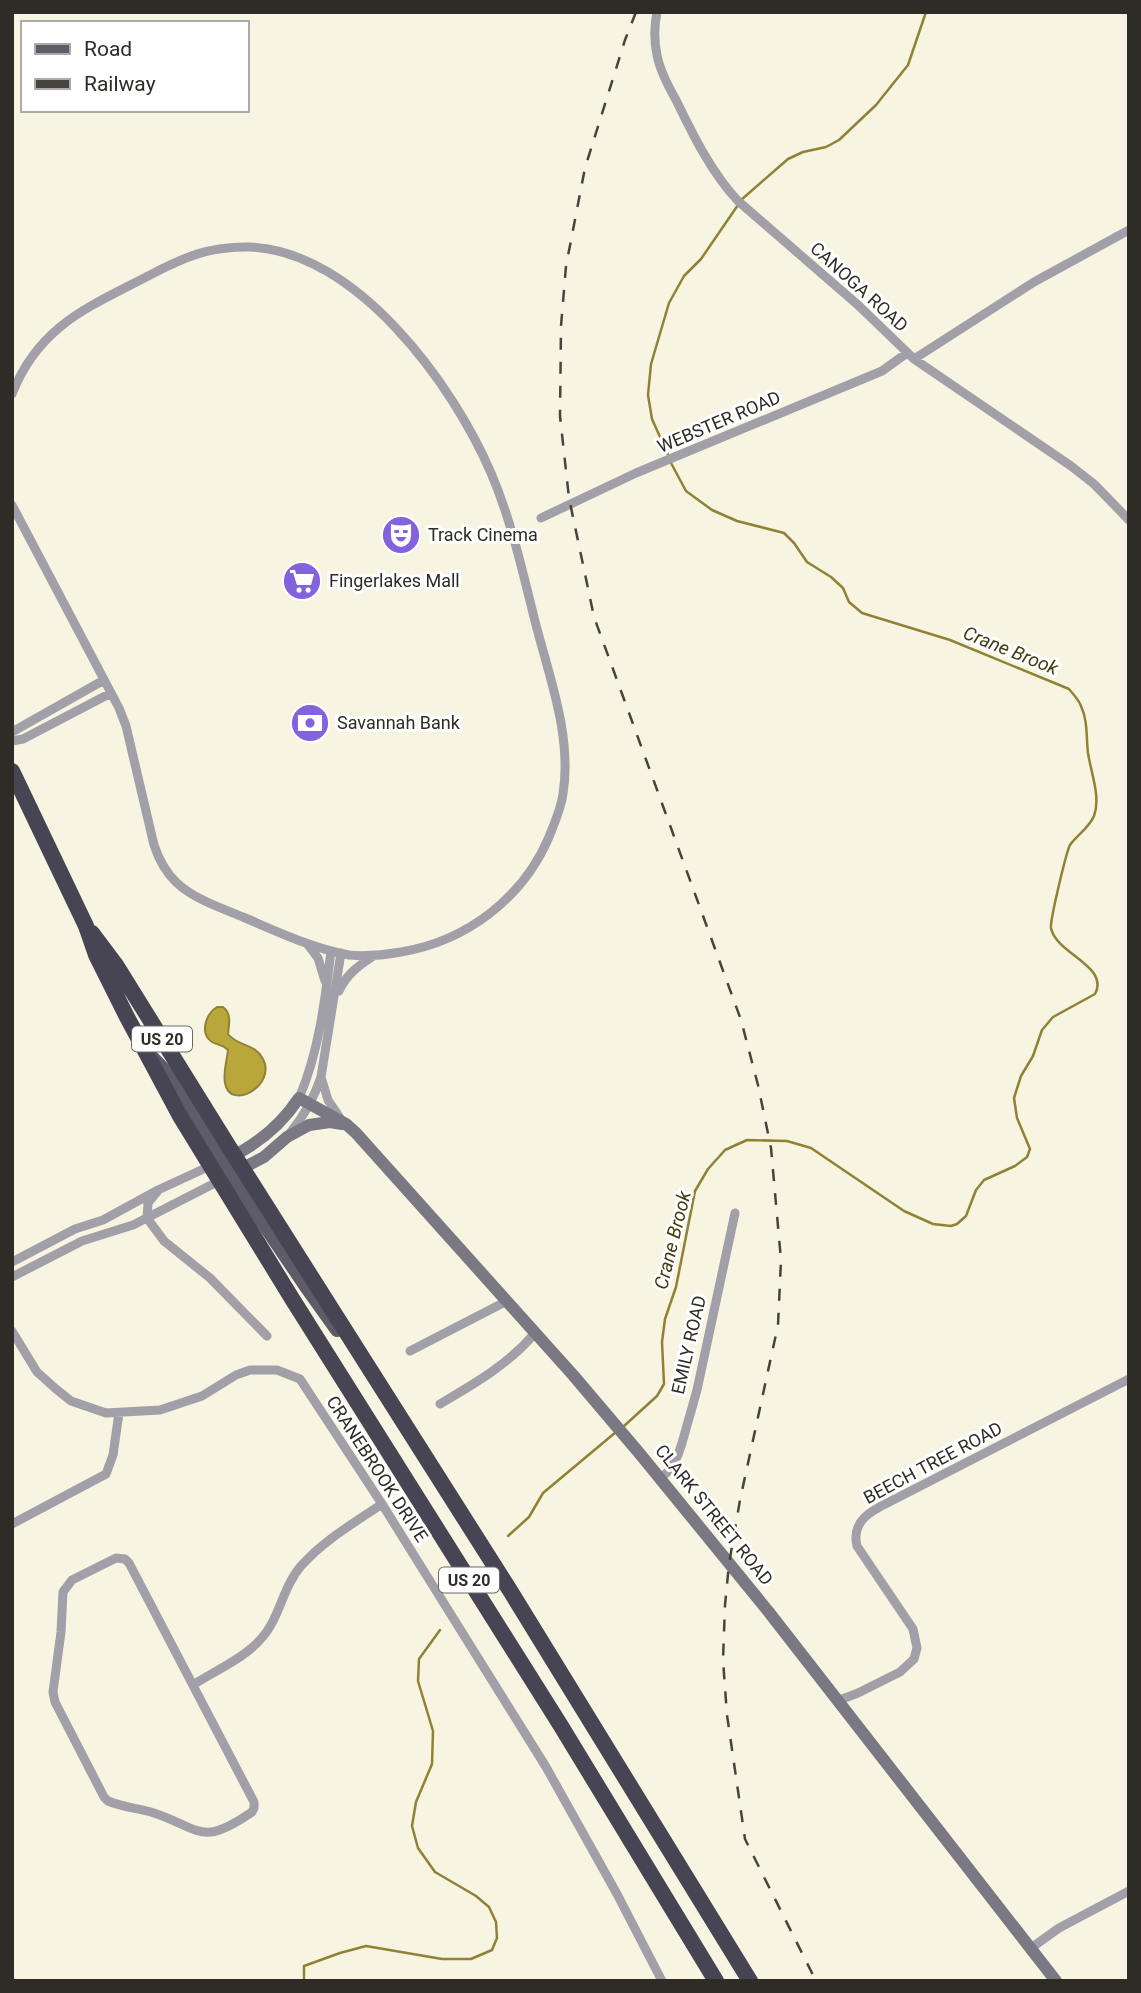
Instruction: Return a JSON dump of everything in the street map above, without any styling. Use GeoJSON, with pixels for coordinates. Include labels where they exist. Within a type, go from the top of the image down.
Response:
{"type":"FeatureCollection","features":[{"type":"Feature","properties":{"kind":"highway","name":"US 20"},"geometry":{"type":"LineString","coordinates":[[12,771],[86,926],[96,955],[143,1047],[374,1374],[750,1981]]}},
{"type":"Feature","properties":{"kind":"highway","name":"US 20"},"geometry":{"type":"LineString","coordinates":[[86,926],[116,965],[227,1168],[716,1981]]}},
{"type":"Feature","properties":{"kind":"street","name":"CANOGA ROAD"},"geometry":{"type":"LineString","coordinates":[[657,12],[654,31],[660,69],[712,168],[740,204],[858,304],[910,356],[1072,466],[1129,520]]}},
{"type":"Feature","properties":{"kind":"street","name":"WEBSTER ROAD"},"geometry":{"type":"LineString","coordinates":[[541,518],[658,465],[882,371],[1129,230]]}},
{"type":"Feature","properties":{"kind":"street"},"geometry":{"type":"LineString","coordinates":[[12,394],[25,366],[51,333],[72,317],[194,254],[247,247],[272,250],[321,267],[359,294],[397,331],[452,399],[492,475],[516,547],[555,696],[562,729],[564,759],[563,796],[542,853],[528,874],[510,897],[455,936],[435,945],[373,957],[308,945],[201,899],[183,888],[167,873],[154,845],[126,726],[12,505]]}},
{"type":"Feature","properties":{"kind":"street"},"geometry":{"type":"LineString","coordinates":[[12,732],[104,680]]}},
{"type":"Feature","properties":{"kind":"street"},"geometry":{"type":"LineString","coordinates":[[12,741],[23,739],[111,693]]}},
{"type":"Feature","properties":{"kind":"street"},"geometry":{"type":"LineString","coordinates":[[308,945],[318,958],[326,987]]}},
{"type":"Feature","properties":{"kind":"street"},"geometry":{"type":"LineString","coordinates":[[12,1262],[75,1229],[103,1220],[158,1190],[264,1157],[287,1137],[301,1120],[331,951]]}},
{"type":"Feature","properties":{"kind":"street"},"geometry":{"type":"LineString","coordinates":[[12,1277],[82,1241],[118,1231],[147,1218],[227,1168],[304,1101],[321,1077],[341,953]]}},
{"type":"Feature","properties":{"kind":"street"},"geometry":{"type":"LineString","coordinates":[[334,1003],[347,977],[373,957]]}},
{"type":"Feature","properties":{"kind":"street"},"geometry":{"type":"LineString","coordinates":[[321,1077],[328,1100],[346,1124]]}},
{"type":"Feature","properties":{"kind":"street","name":"CLARK STREET ROAD"},"geometry":{"type":"LineString","coordinates":[[304,1101],[346,1124],[370,1148],[588,1392],[768,1611],[1056,1981]]}},
{"type":"Feature","properties":{"kind":"street"},"geometry":{"type":"LineString","coordinates":[[287,1137],[309,1125],[346,1124]]}},
{"type":"Feature","properties":{"kind":"street"},"geometry":{"type":"LineString","coordinates":[[158,1190],[148,1203],[147,1218],[164,1241],[210,1278],[267,1336]]}},
{"type":"Feature","properties":{"kind":"street","name":"EMILY ROAD"},"geometry":{"type":"LineString","coordinates":[[660,1478],[669,1471],[682,1443],[697,1390],[735,1213]]}},
{"type":"Feature","properties":{"kind":"street"},"geometry":{"type":"LineString","coordinates":[[410,1351],[505,1302]]}},
{"type":"Feature","properties":{"kind":"street","name":"CRANEBROOK DRIVE"},"geometry":{"type":"LineString","coordinates":[[12,1331],[37,1372],[71,1401],[106,1413],[160,1410],[202,1396],[236,1375],[250,1370],[277,1370],[300,1379],[382,1504],[546,1766],[659,1978]]}},
{"type":"Feature","properties":{"kind":"street"},"geometry":{"type":"LineString","coordinates":[[440,1404],[500,1366],[534,1334]]}},
{"type":"Feature","properties":{"kind":"street","name":"BEECH TREE ROAD"},"geometry":{"type":"LineString","coordinates":[[837,1701],[900,1672],[911,1664],[917,1648],[913,1629],[857,1546],[855,1534],[862,1520],[899,1497],[1129,1379]]}},
{"type":"Feature","properties":{"kind":"street"},"geometry":{"type":"LineString","coordinates":[[12,1524],[106,1474],[113,1455],[119,1413]]}},
{"type":"Feature","properties":{"kind":"street"},"geometry":{"type":"LineString","coordinates":[[193,1685],[256,1644],[272,1622],[296,1573],[324,1544],[382,1504]]}},
{"type":"Feature","properties":{"kind":"street"},"geometry":{"type":"LineString","coordinates":[[116,1558],[125,1559],[130,1563],[193,1685],[254,1805],[252,1812],[242,1819],[223,1829],[207,1833],[153,1813],[114,1803],[104,1797],[54,1697],[62,1595],[67,1585],[106,1562],[116,1558]]}},
{"type":"Feature","properties":{"kind":"street"},"geometry":{"type":"LineString","coordinates":[[1031,1948],[1059,1928],[1129,1891]]}},
{"type":"Feature","properties":{"kind":"shaded area"},"geometry":{"type":"Polygon","coordinates":[[[217,1007],[223,1007],[228,1013],[228,1034],[256,1050],[266,1069],[258,1086],[243,1095],[235,1095],[229,1091],[225,1083],[228,1050],[212,1042],[206,1034],[207,1019],[217,1007]]]}},
{"type":"Feature","properties":{"kind":"waterway","name":"Crane Brook"},"geometry":{"type":"LineString","coordinates":[[741,200],[788,159],[839,140],[876,105],[908,65],[926,12]]}},
{"type":"Feature","properties":{"kind":"waterway","name":"Crane Brook"},"geometry":{"type":"LineString","coordinates":[[669,457],[652,419],[648,395],[651,364],[669,303],[684,276],[701,259],[738,205]]}},
{"type":"Feature","properties":{"kind":"waterway","name":"Crane Brook"},"geometry":{"type":"LineString","coordinates":[[624,1426],[657,1396],[664,1384],[662,1342],[665,1319],[676,1287],[695,1191],[708,1169],[725,1150],[747,1140],[787,1141],[811,1148],[904,1211],[933,1224],[957,1224],[966,1216],[976,1190],[984,1180],[1015,1166],[1027,1157],[1030,1149],[1017,1118],[1014,1098],[1021,1076],[1033,1056],[1042,1030],[1053,1017],[1095,994],[1098,984],[1089,968],[1062,945],[1051,928],[1070,845],[1089,824],[1096,809],[1085,717],[1074,695],[1069,689],[950,640],[862,613],[849,602],[843,588],[807,562],[784,533],[737,521],[712,510],[686,491],[671,463]]}},
{"type":"Feature","properties":{"kind":"waterway","name":"Crane Brook"},"geometry":{"type":"LineString","coordinates":[[508,1536],[529,1517],[543,1493],[616,1432]]}},
{"type":"Feature","properties":{"kind":"waterway"},"geometry":{"type":"LineString","coordinates":[[304,1981],[304,1966],[366,1946],[442,1959],[471,1959],[492,1950],[497,1938],[496,1922],[489,1907],[476,1896],[435,1872],[418,1848],[412,1826],[416,1802],[432,1764],[433,1731],[418,1681],[419,1659],[440,1630]]}},
{"type":"Feature","properties":{"kind":"railway"},"geometry":{"type":"LineString","coordinates":[[636,12],[585,168],[566,266],[561,326],[560,416],[569,498],[594,617],[741,1020],[771,1148],[781,1260],[778,1325],[729,1564],[723,1660],[727,1715],[745,1839],[816,1981]]}},
{"type":"Feature","properties":{"kind":"place","name":"Track Cinema"},"geometry":{"type":"Point","coordinates":[401,535]}},
{"type":"Feature","properties":{"kind":"place","name":"Fingerlakes Mall"},"geometry":{"type":"Point","coordinates":[302,581]}},
{"type":"Feature","properties":{"kind":"place","name":"Savannah Bank"},"geometry":{"type":"Point","coordinates":[310,723]}}]}
